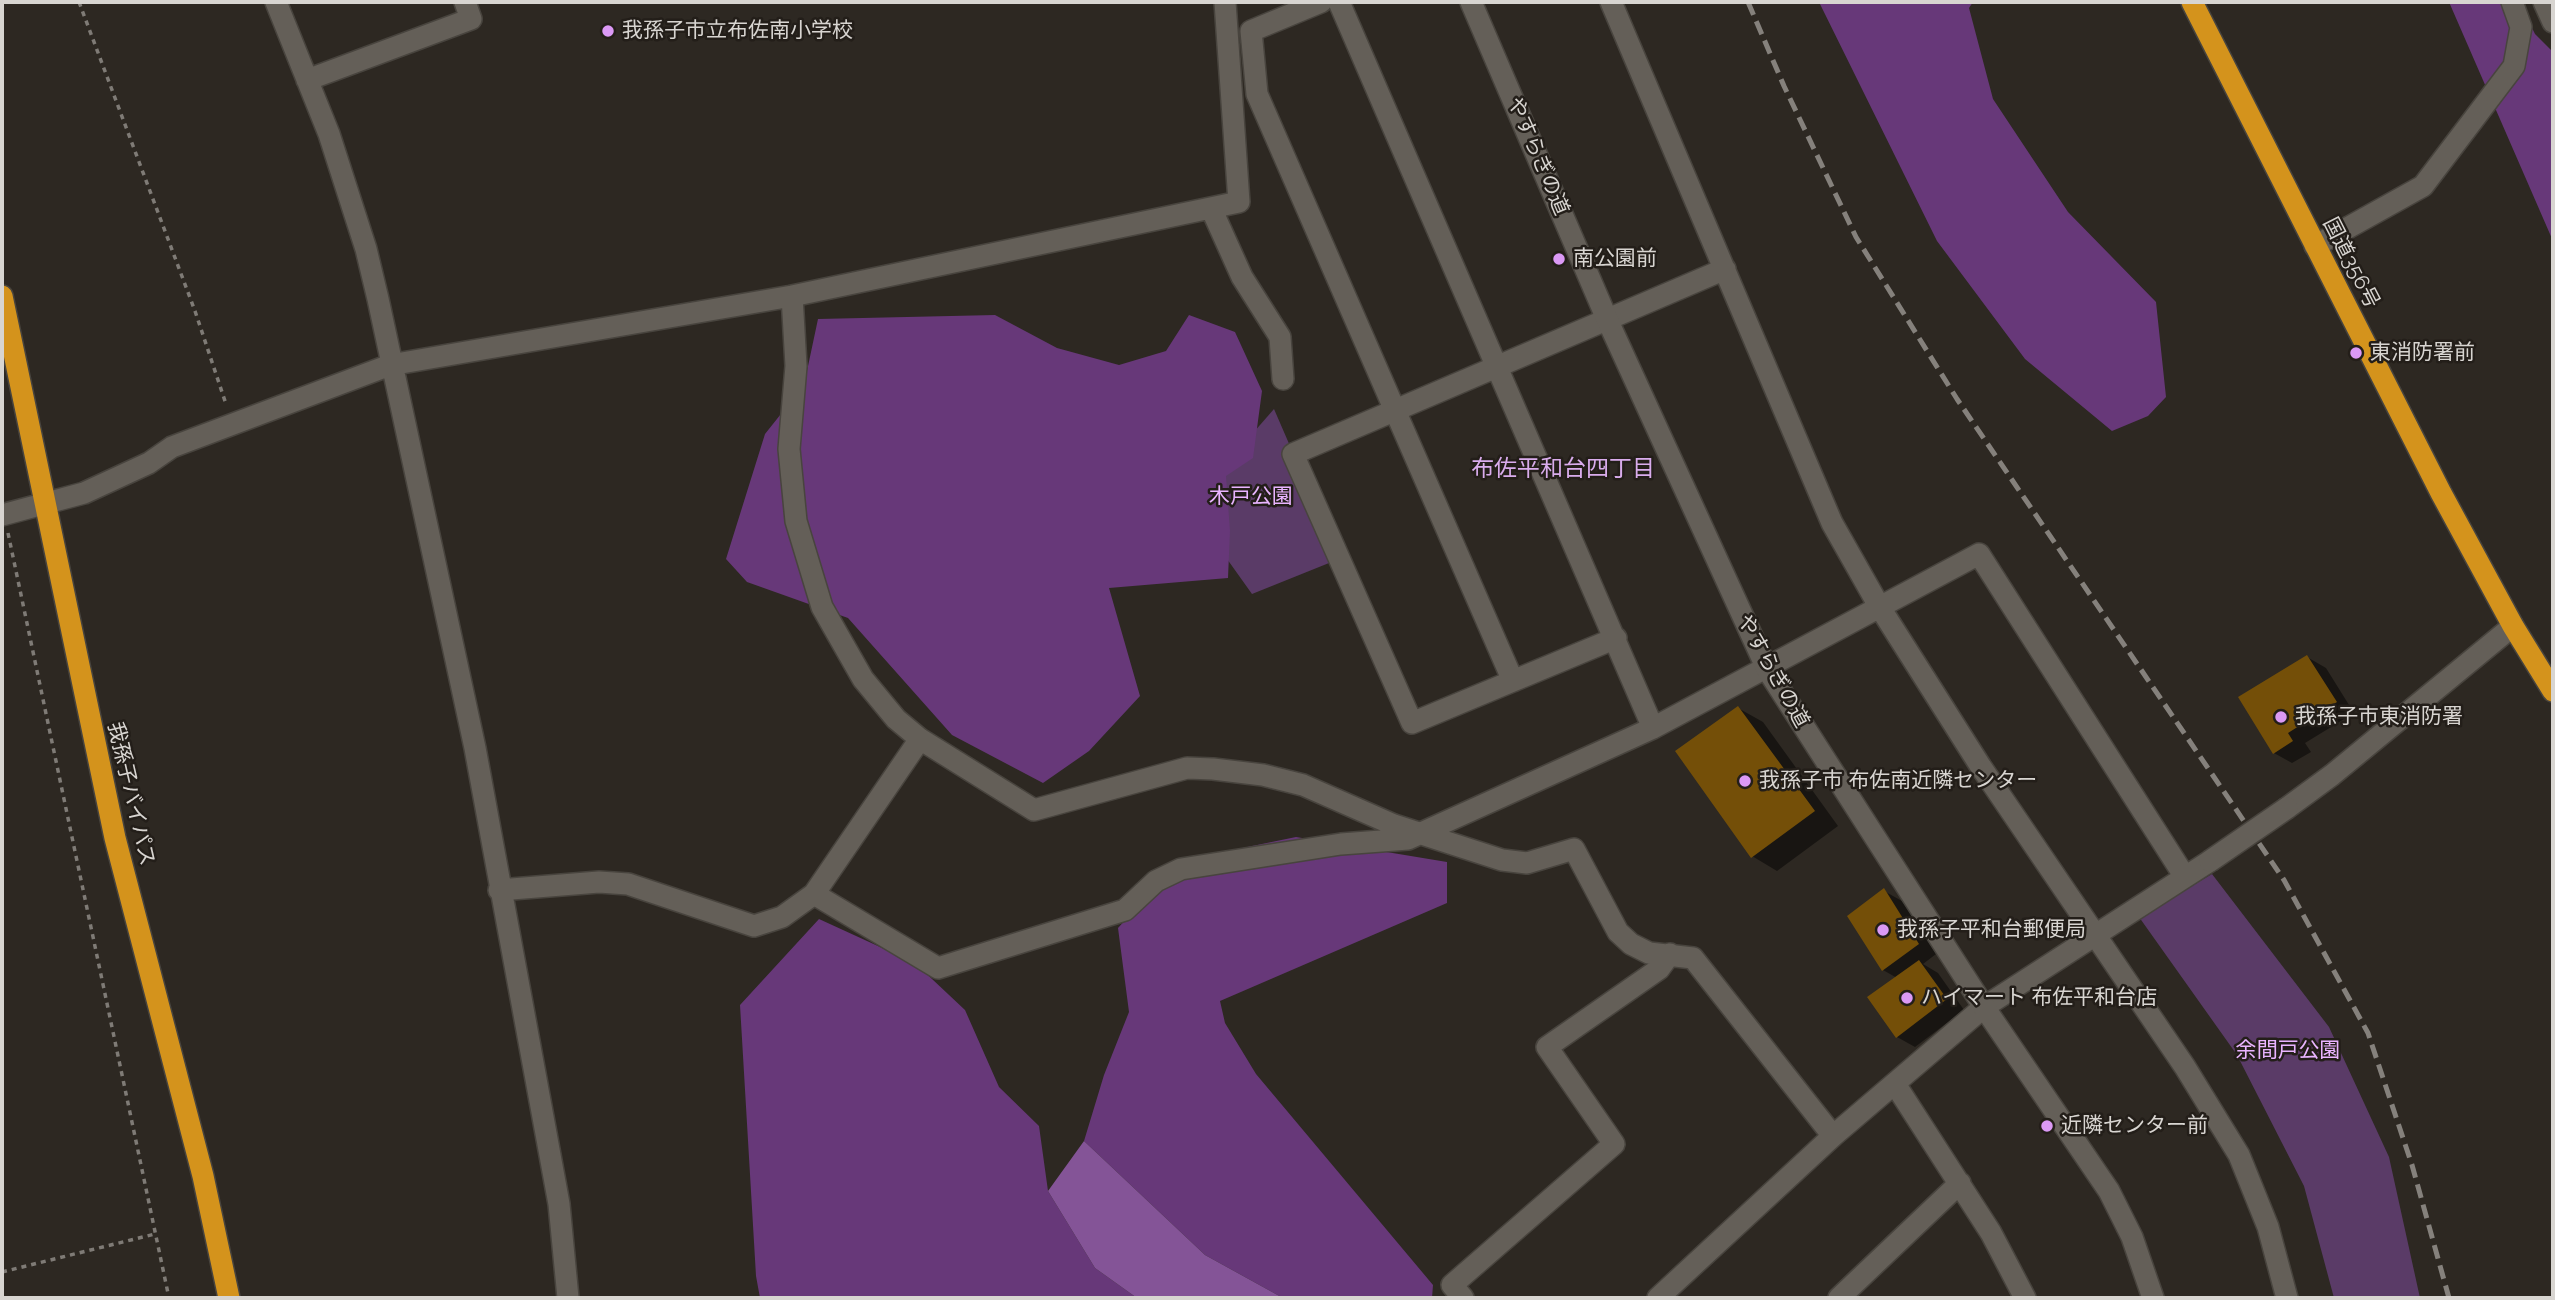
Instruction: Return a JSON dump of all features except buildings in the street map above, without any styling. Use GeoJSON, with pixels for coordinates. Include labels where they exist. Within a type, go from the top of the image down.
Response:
{"type":"FeatureCollection","features":[{"type":"Feature","properties":{"kind":"highway","name":"国道356号"},"geometry":{"type":"LineString","coordinates":[[2192,2],[2441,493],[2513,626],[2553,691]]}},
{"type":"Feature","properties":{"kind":"highway","name":"我孫子バイパス"},"geometry":{"type":"LineString","coordinates":[[2,296],[43,503],[115,838],[203,1176],[229,1298]]}},
{"type":"Feature","properties":{"kind":"street"},"geometry":{"type":"LineString","coordinates":[[276,2],[329,134],[366,249],[475,748],[499,890],[559,1204],[568,1298]]}},
{"type":"Feature","properties":{"kind":"street"},"geometry":{"type":"LineString","coordinates":[[307,80],[471,19],[465,2]]}},
{"type":"Feature","properties":{"kind":"street"},"geometry":{"type":"LineString","coordinates":[[3,514],[84,493],[149,463],[172,447],[390,365],[792,296],[1239,202],[1225,2]]}},
{"type":"Feature","properties":{"kind":"street"},"geometry":{"type":"LineString","coordinates":[[1321,2],[1251,31],[1257,94],[1513,681]]}},
{"type":"Feature","properties":{"kind":"street"},"geometry":{"type":"LineString","coordinates":[[1339,2],[1499,366],[1653,728]]}},
{"type":"Feature","properties":{"kind":"street","name":"やすらぎの道"},"geometry":{"type":"LineString","coordinates":[[1471,2],[1607,319],[1767,669],[1984,1007],[2109,1191],[2132,1237],[2153,1298]]}},
{"type":"Feature","properties":{"kind":"street"},"geometry":{"type":"LineString","coordinates":[[1611,2],[1832,523],[1879,606],[2094,936],[2185,1067],[2239,1155],[2268,1227],[2287,1298]]}},
{"type":"Feature","properties":{"kind":"street"},"geometry":{"type":"LineString","coordinates":[[2315,246],[2423,186],[2514,66],[2521,27],[2512,2]]}},
{"type":"Feature","properties":{"kind":"street"},"geometry":{"type":"LineString","coordinates":[[2544,2],[2553,22]]}},
{"type":"Feature","properties":{"kind":"street"},"geometry":{"type":"LineString","coordinates":[[1211,208],[1242,277],[1280,337],[1283,379]]}},
{"type":"Feature","properties":{"kind":"street"},"geometry":{"type":"LineString","coordinates":[[1616,638],[1412,723],[1293,454],[1725,268]]}},
{"type":"Feature","properties":{"kind":"street"},"geometry":{"type":"LineString","coordinates":[[792,296],[796,366],[789,449],[796,521],[822,607],[863,680],[895,719],[920,739],[1034,810],[1187,768],[1200,768],[1262,775],[1303,785],[1394,825],[1515,862],[1527,863],[1574,849],[1618,932],[1631,944],[1649,953],[1693,958],[1833,1136]]}},
{"type":"Feature","properties":{"kind":"street"},"geometry":{"type":"LineString","coordinates":[[814,894],[938,968],[1125,910],[1156,881],[1181,869],[1341,845],[1408,839],[1653,728],[1979,554],[2185,877]]}},
{"type":"Feature","properties":{"kind":"street"},"geometry":{"type":"LineString","coordinates":[[1658,1298],[1833,1136],[1984,1007],[2287,808],[2332,775],[2513,626]]}},
{"type":"Feature","properties":{"kind":"street"},"geometry":{"type":"LineString","coordinates":[[499,890],[599,882],[628,884],[754,926],[782,917],[814,894],[920,739]]}},
{"type":"Feature","properties":{"kind":"street"},"geometry":{"type":"LineString","coordinates":[[1463,1298],[1452,1285],[1614,1144],[1547,1047],[1659,969],[1670,954]]}},
{"type":"Feature","properties":{"kind":"street"},"geometry":{"type":"LineString","coordinates":[[1895,1084],[1960,1183],[2025,1298]]}},
{"type":"Feature","properties":{"kind":"street"},"geometry":{"type":"LineString","coordinates":[[1844,1297],[1960,1183]]}},
{"type":"Feature","properties":{"kind":"path"},"geometry":{"type":"LineString","coordinates":[[79,2],[190,298],[233,424]]}},
{"type":"Feature","properties":{"kind":"path"},"geometry":{"type":"LineString","coordinates":[[3,514],[169,1298]]}},
{"type":"Feature","properties":{"kind":"path"},"geometry":{"type":"LineString","coordinates":[[2,1272],[156,1234]]}},
{"type":"Feature","properties":{"kind":"green space","name":"木戸公園"},"geometry":{"type":"Polygon","coordinates":[[[1274,409],[1339,559],[1252,594],[1155,458],[1246,441],[1274,409]]]}},
{"type":"Feature","properties":{"kind":"green space","name":"余間戸公園"},"geometry":{"type":"Polygon","coordinates":[[[2212,874],[2329,1027],[2389,1157],[2420,1298],[2334,1298],[2304,1186],[2237,1055],[2139,917],[2212,874]]]}},
{"type":"Feature","properties":{"kind":"shaded area"},"geometry":{"type":"Polygon","coordinates":[[[1819,2],[1973,2],[1969,8],[1993,99],[2068,212],[2156,302],[2166,397],[2148,416],[2112,431],[2025,359],[1937,241],[1819,2]]]}},
{"type":"Feature","properties":{"kind":"shaded area"},"geometry":{"type":"Polygon","coordinates":[[[2449,2],[2519,2],[2535,34],[2553,52],[2553,241],[2449,2]]]}},
{"type":"Feature","properties":{"kind":"shaded area"},"geometry":{"type":"Polygon","coordinates":[[[995,315],[1057,348],[1119,365],[1166,351],[1189,315],[1235,332],[1262,391],[1253,458],[1226,476],[1230,531],[1228,578],[1109,588],[1140,696],[1089,751],[1043,783],[952,735],[848,618],[747,582],[726,559],[765,434],[804,385],[818,319],[995,315]]]}},
{"type":"Feature","properties":{"kind":"shaded area"},"geometry":{"type":"Polygon","coordinates":[[[1296,837],[1447,862],[1447,903],[1220,1001],[1225,1023],[1256,1074],[1433,1285],[1432,1298],[1283,1298],[1205,1255],[1084,1141],[1104,1075],[1129,1012],[1118,928],[1179,861],[1296,837]]]}},
{"type":"Feature","properties":{"kind":"shaded area"},"geometry":{"type":"Polygon","coordinates":[[[819,919],[915,963],[965,1010],[999,1087],[1039,1126],[1048,1191],[1095,1268],[1137,1298],[760,1298],[756,1276],[740,1005],[819,919]]]}},
{"type":"Feature","properties":{"kind":"shaded area"},"geometry":{"type":"Polygon","coordinates":[[[1084,1141],[1205,1255],[1283,1298],[1137,1298],[1095,1268],[1048,1191],[1084,1141]]]}},
{"type":"Feature","properties":{"kind":"railway"},"geometry":{"type":"LineString","coordinates":[[1748,2],[1784,86],[1856,237],[1957,399],[2284,880],[2368,1033],[2412,1165],[2449,1298]]}},
{"type":"Feature","properties":{"kind":"place","name":"我孫子市立布佐南小学校"},"geometry":{"type":"Point","coordinates":[608,31]}},
{"type":"Feature","properties":{"kind":"place","name":"南公園前"},"geometry":{"type":"Point","coordinates":[1559,259]}},
{"type":"Feature","properties":{"kind":"place","name":"東消防署前"},"geometry":{"type":"Point","coordinates":[2356,353]}},
{"type":"Feature","properties":{"kind":"place","name":"我孫子市東消防署"},"geometry":{"type":"Point","coordinates":[2281,717]}},
{"type":"Feature","properties":{"kind":"place","name":"我孫子市 布佐南近隣センター"},"geometry":{"type":"Point","coordinates":[1745,781]}},
{"type":"Feature","properties":{"kind":"place","name":"我孫子平和台郵便局"},"geometry":{"type":"Point","coordinates":[1883,930]}},
{"type":"Feature","properties":{"kind":"place","name":"ハイマート 布佐平和台店"},"geometry":{"type":"Point","coordinates":[1907,998]}},
{"type":"Feature","properties":{"kind":"place","name":"近隣センター前"},"geometry":{"type":"Point","coordinates":[2047,1126]}},
{"type":"Feature","properties":{"kind":"district","name":"布佐平和台四丁目"},"geometry":{"type":"Point","coordinates":[1563,469]}}]}
